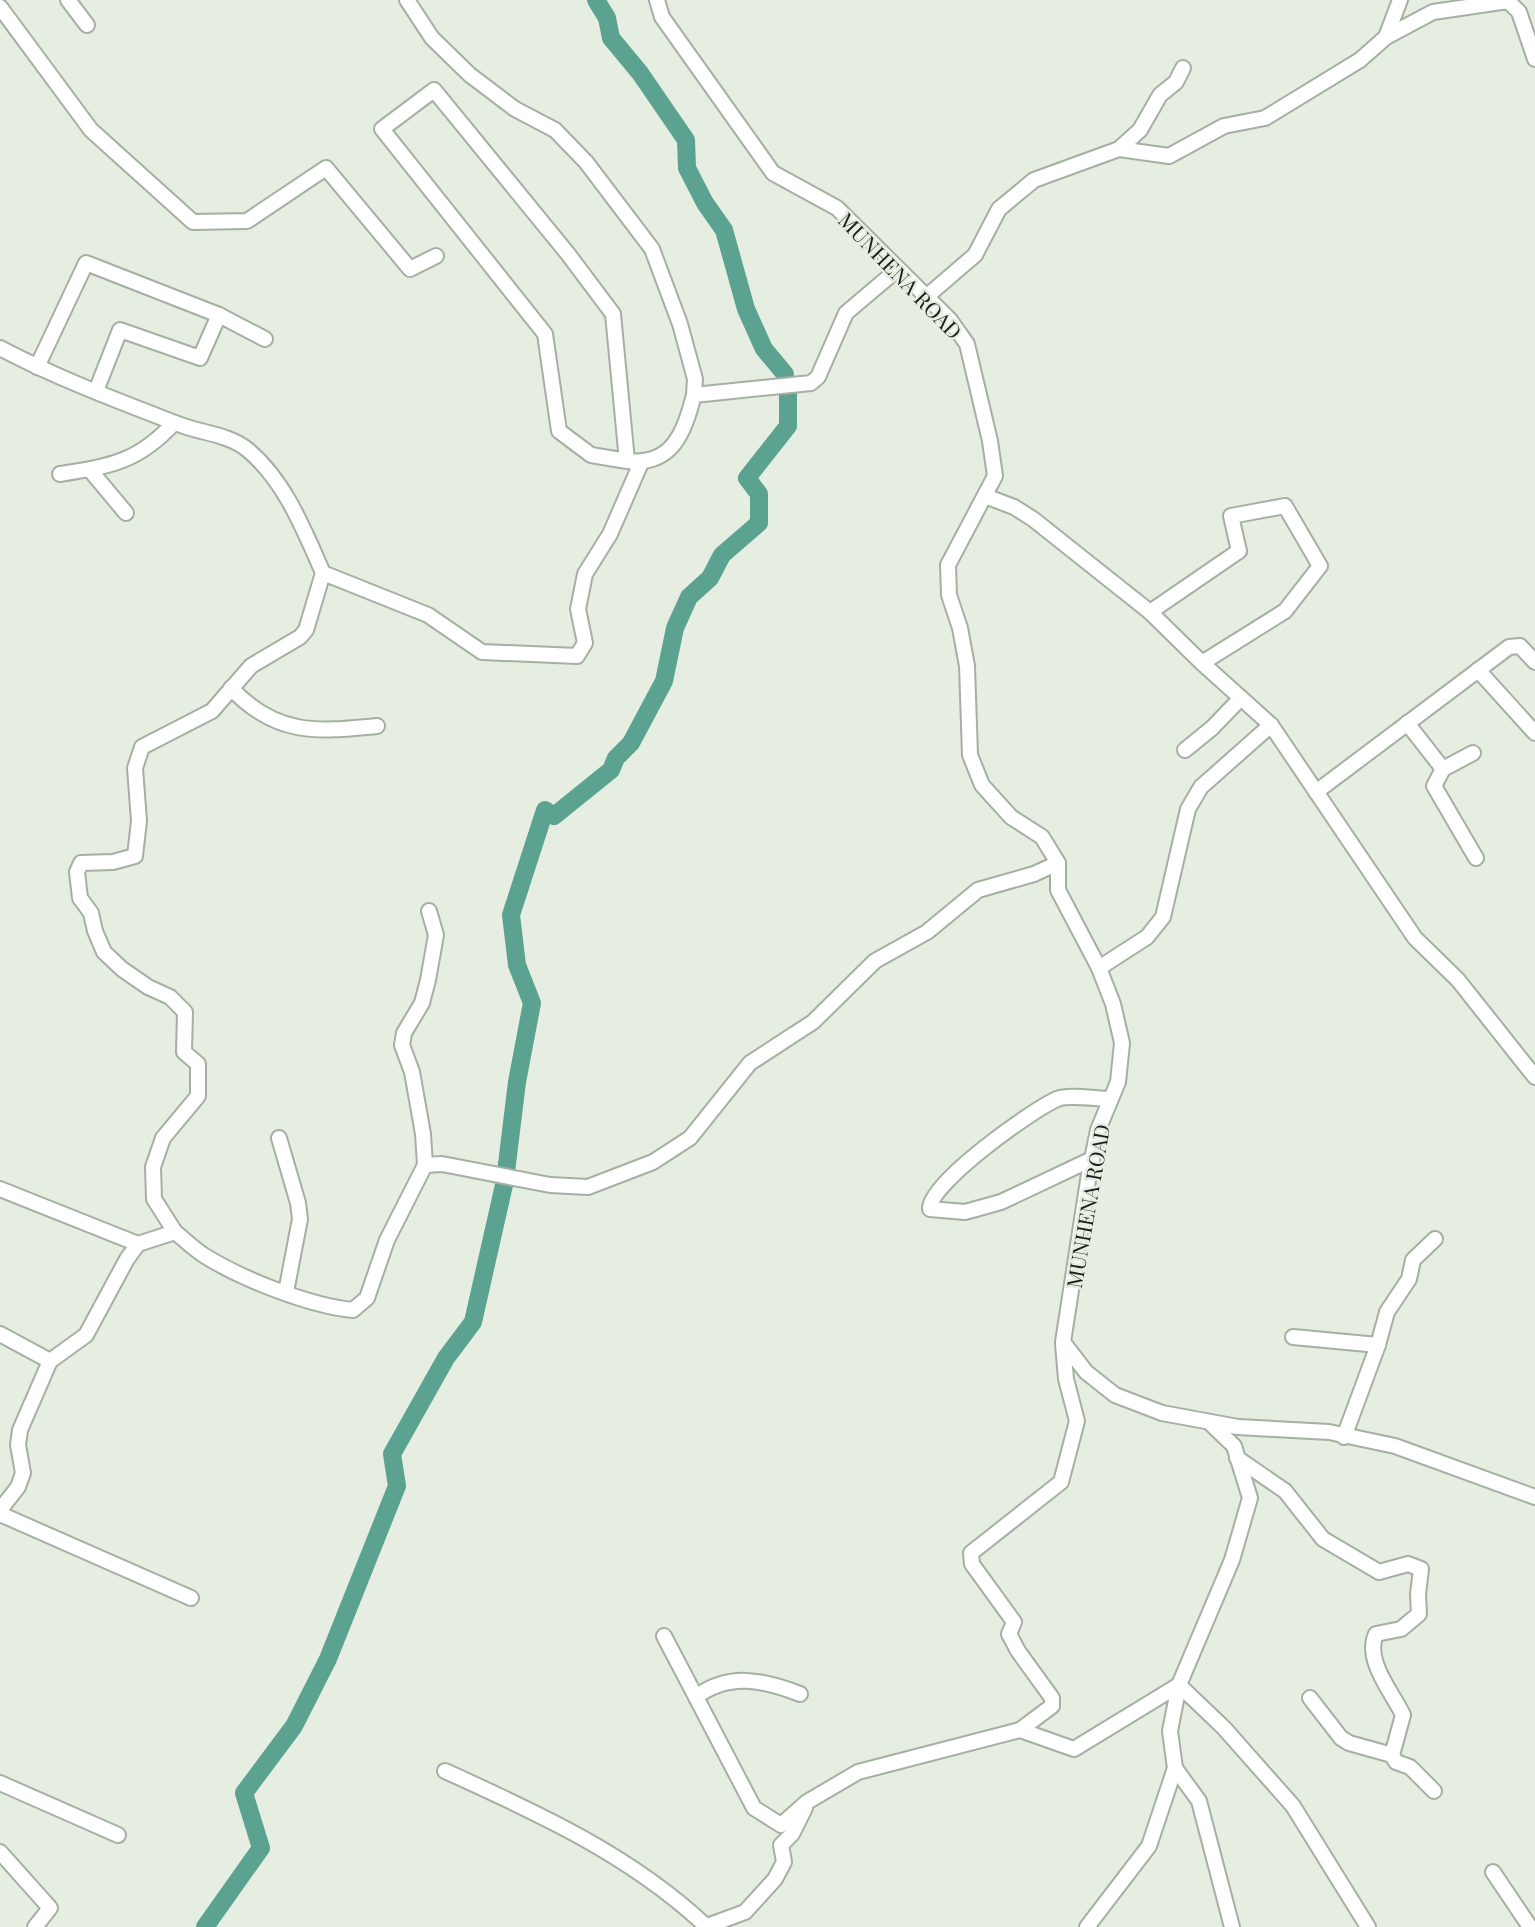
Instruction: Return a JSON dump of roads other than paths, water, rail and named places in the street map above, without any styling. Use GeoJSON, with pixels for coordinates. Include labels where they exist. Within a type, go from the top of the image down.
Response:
{"type":"FeatureCollection","features":[{"type":"Feature","properties":{"kind":"street"},"geometry":{"type":"LineString","coordinates":[[68,0],[87,25]]}},
{"type":"Feature","properties":{"kind":"street"},"geometry":{"type":"LineString","coordinates":[[0,348],[37,367],[174,423],[234,441],[247,449],[276,479],[323,573],[428,615],[482,652],[577,656],[585,643],[578,608],[585,574],[610,534],[634,462],[612,314],[568,254],[434,90],[382,129],[545,334],[559,431],[591,455],[634,462],[668,453],[685,428],[695,395],[695,379],[680,324],[652,249],[586,162],[555,130],[515,109],[470,75],[432,38],[407,0]]}},
{"type":"Feature","properties":{"kind":"street","name":"MUNHENA ROAD"},"geometry":{"type":"LineString","coordinates":[[657,0],[662,17],[773,173],[837,208],[950,320],[967,344],[990,441],[995,476],[948,565],[949,595],[960,628],[967,666],[970,755],[982,785],[1011,817],[1042,837],[1058,863],[1058,890],[1099,968],[1113,1004],[1122,1044],[1118,1082],[1098,1130],[1092,1159],[1063,1342],[1066,1379],[1077,1421],[1061,1482],[971,1553],[972,1564],[1014,1622],[1009,1634],[1018,1651],[1052,1698],[1052,1706],[1020,1730]]}},
{"type":"Feature","properties":{"kind":"street"},"geometry":{"type":"LineString","coordinates":[[1386,37],[1400,0]]}},
{"type":"Feature","properties":{"kind":"street"},"geometry":{"type":"LineString","coordinates":[[1119,149],[1169,156],[1224,126],[1265,118],[1360,60],[1386,37],[1433,12],[1508,1],[1519,12],[1535,59]]}},
{"type":"Feature","properties":{"kind":"street"},"geometry":{"type":"LineString","coordinates":[[0,7],[91,130],[193,222],[247,221],[326,168],[410,268],[436,256]]}},
{"type":"Feature","properties":{"kind":"street"},"geometry":{"type":"LineString","coordinates":[[926,297],[975,255],[999,209],[1034,180],[1119,149],[1140,130],[1160,94],[1175,82],[1183,68]]}},
{"type":"Feature","properties":{"kind":"street"},"geometry":{"type":"LineString","coordinates":[[37,367],[86,264],[219,316],[265,339]]}},
{"type":"Feature","properties":{"kind":"street"},"geometry":{"type":"LineString","coordinates":[[695,395],[811,383],[818,377],[846,313],[898,269]]}},
{"type":"Feature","properties":{"kind":"street"},"geometry":{"type":"LineString","coordinates":[[96,391],[120,330],[200,358],[219,316]]}},
{"type":"Feature","properties":{"kind":"street"},"geometry":{"type":"LineString","coordinates":[[60,474],[108,467],[132,457],[160,438],[174,423]]}},
{"type":"Feature","properties":{"kind":"street"},"geometry":{"type":"LineString","coordinates":[[90,470],[126,513]]}},
{"type":"Feature","properties":{"kind":"street"},"geometry":{"type":"LineString","coordinates":[[985,496],[1014,506],[1033,519],[1150,612],[1271,725],[1415,938],[1458,980],[1535,1077]]}},
{"type":"Feature","properties":{"kind":"street"},"geometry":{"type":"LineString","coordinates":[[1150,612],[1240,551],[1231,516],[1285,506],[1320,566],[1285,611],[1202,663]]}},
{"type":"Feature","properties":{"kind":"street"},"geometry":{"type":"LineString","coordinates":[[323,573],[306,630],[300,637],[251,666],[212,710],[142,747],[135,768],[139,821],[135,856],[113,862],[81,863],[77,872],[80,898],[91,913],[104,951],[122,969],[148,987],[170,997],[185,1012],[184,1052],[198,1064],[198,1096],[163,1138],[153,1167],[154,1199],[175,1232],[205,1256],[286,1292],[330,1308],[353,1310],[367,1298],[387,1240],[425,1165],[423,1134],[412,1072],[402,1045],[404,1033],[422,1003],[428,980],[436,935],[429,911]]}},
{"type":"Feature","properties":{"kind":"street"},"geometry":{"type":"LineString","coordinates":[[1316,792],[1509,647],[1520,646],[1535,662]]}},
{"type":"Feature","properties":{"kind":"street"},"geometry":{"type":"LineString","coordinates":[[1478,670],[1535,733]]}},
{"type":"Feature","properties":{"kind":"street"},"geometry":{"type":"LineString","coordinates":[[231,688],[247,705],[263,716],[298,729],[328,731],[377,726]]}},
{"type":"Feature","properties":{"kind":"street"},"geometry":{"type":"LineString","coordinates":[[1185,750],[1212,728],[1241,698]]}},
{"type":"Feature","properties":{"kind":"street"},"geometry":{"type":"LineString","coordinates":[[1407,723],[1443,769]]}},
{"type":"Feature","properties":{"kind":"street"},"geometry":{"type":"LineString","coordinates":[[1099,968],[1147,937],[1163,917],[1188,809],[1201,787],[1271,725]]}},
{"type":"Feature","properties":{"kind":"street"},"geometry":{"type":"LineString","coordinates":[[1473,753],[1443,769],[1434,786],[1476,858]]}},
{"type":"Feature","properties":{"kind":"street"},"geometry":{"type":"LineString","coordinates":[[425,1165],[442,1164],[510,1179],[588,1187],[653,1162],[690,1138],[750,1063],[813,1022],[875,961],[928,932],[978,890],[1034,874],[1058,863]]}},
{"type":"Feature","properties":{"kind":"street"},"geometry":{"type":"LineString","coordinates":[[1092,1159],[1000,1202],[965,1212],[930,1209],[929,1203],[946,1179],[976,1157],[989,1143],[1041,1109],[1059,1098],[1110,1099]]}},
{"type":"Feature","properties":{"kind":"street"},"geometry":{"type":"LineString","coordinates":[[279,1138],[300,1219],[286,1292]]}},
{"type":"Feature","properties":{"kind":"street"},"geometry":{"type":"LineString","coordinates":[[0,1189],[138,1244]]}},
{"type":"Feature","properties":{"kind":"street"},"geometry":{"type":"LineString","coordinates":[[175,1232],[138,1244],[127,1259],[86,1335],[50,1361],[20,1430],[18,1445],[23,1473],[19,1487],[0,1512],[191,1598]]}},
{"type":"Feature","properties":{"kind":"street"},"geometry":{"type":"LineString","coordinates":[[1344,1437],[1378,1345],[1387,1312],[1409,1279],[1413,1260],[1435,1239]]}},
{"type":"Feature","properties":{"kind":"street"},"geometry":{"type":"LineString","coordinates":[[0,1334],[50,1361]]}},
{"type":"Feature","properties":{"kind":"street"},"geometry":{"type":"LineString","coordinates":[[1293,1336],[1378,1345]]}},
{"type":"Feature","properties":{"kind":"street"},"geometry":{"type":"LineString","coordinates":[[1063,1342],[1086,1372],[1115,1395],[1162,1413],[1238,1427],[1329,1432],[1395,1447],[1535,1497]]}},
{"type":"Feature","properties":{"kind":"street"},"geometry":{"type":"LineString","coordinates":[[1087,1927],[1149,1846],[1175,1768],[1170,1731],[1179,1685],[1232,1560],[1250,1498],[1234,1446],[1208,1422]]}},
{"type":"Feature","properties":{"kind":"street"},"geometry":{"type":"LineString","coordinates":[[1237,1458],[1285,1491],[1322,1539],[1379,1572],[1408,1564],[1421,1569],[1419,1614],[1401,1629],[1376,1634],[1372,1643],[1380,1677],[1392,1693],[1403,1716],[1392,1755]]}},
{"type":"Feature","properties":{"kind":"street"},"geometry":{"type":"LineString","coordinates":[[664,1636],[754,1808],[781,1825],[807,1802],[859,1772],[1020,1730],[1074,1749],[1179,1685]]}},
{"type":"Feature","properties":{"kind":"street"},"geometry":{"type":"LineString","coordinates":[[696,1697],[711,1685],[744,1681],[773,1684],[800,1695]]}},
{"type":"Feature","properties":{"kind":"street"},"geometry":{"type":"LineString","coordinates":[[1179,1685],[1224,1728],[1293,1807],[1368,1927]]}},
{"type":"Feature","properties":{"kind":"street"},"geometry":{"type":"LineString","coordinates":[[1310,1698],[1340,1738],[1392,1755],[1396,1762],[1410,1767],[1434,1791]]}},
{"type":"Feature","properties":{"kind":"street"},"geometry":{"type":"LineString","coordinates":[[1175,1768],[1199,1801],[1232,1927]]}},
{"type":"Feature","properties":{"kind":"street"},"geometry":{"type":"LineString","coordinates":[[445,1771],[570,1830],[636,1869],[707,1927],[745,1912],[775,1879],[784,1862],[781,1845],[792,1834],[807,1802]]}},
{"type":"Feature","properties":{"kind":"street"},"geometry":{"type":"LineString","coordinates":[[0,1783],[118,1835]]}},
{"type":"Feature","properties":{"kind":"street"},"geometry":{"type":"LineString","coordinates":[[0,1852],[50,1908],[35,1927]]}},
{"type":"Feature","properties":{"kind":"street"},"geometry":{"type":"LineString","coordinates":[[1493,1872],[1530,1927]]}},
{"type":"Feature","properties":{"kind":"waterway"},"geometry":{"type":"LineString","coordinates":[[596,0],[607,18],[611,38],[640,73],[686,140],[687,168],[705,203],[724,230],[746,309],[764,349],[785,374]]}},
{"type":"Feature","properties":{"kind":"waterway"},"geometry":{"type":"LineString","coordinates":[[506,1172],[517,1082],[532,1003],[517,965],[511,915],[545,810],[554,816],[611,770],[616,758],[631,743],[664,681],[675,628],[689,597],[710,578],[722,555],[759,523],[759,494],[747,478],[788,426],[788,392]]}},
{"type":"Feature","properties":{"kind":"waterway"},"geometry":{"type":"LineString","coordinates":[[205,1927],[261,1848],[244,1793],[294,1726],[328,1659],[397,1486],[392,1454],[446,1358],[473,1322],[504,1185]]}}]}
